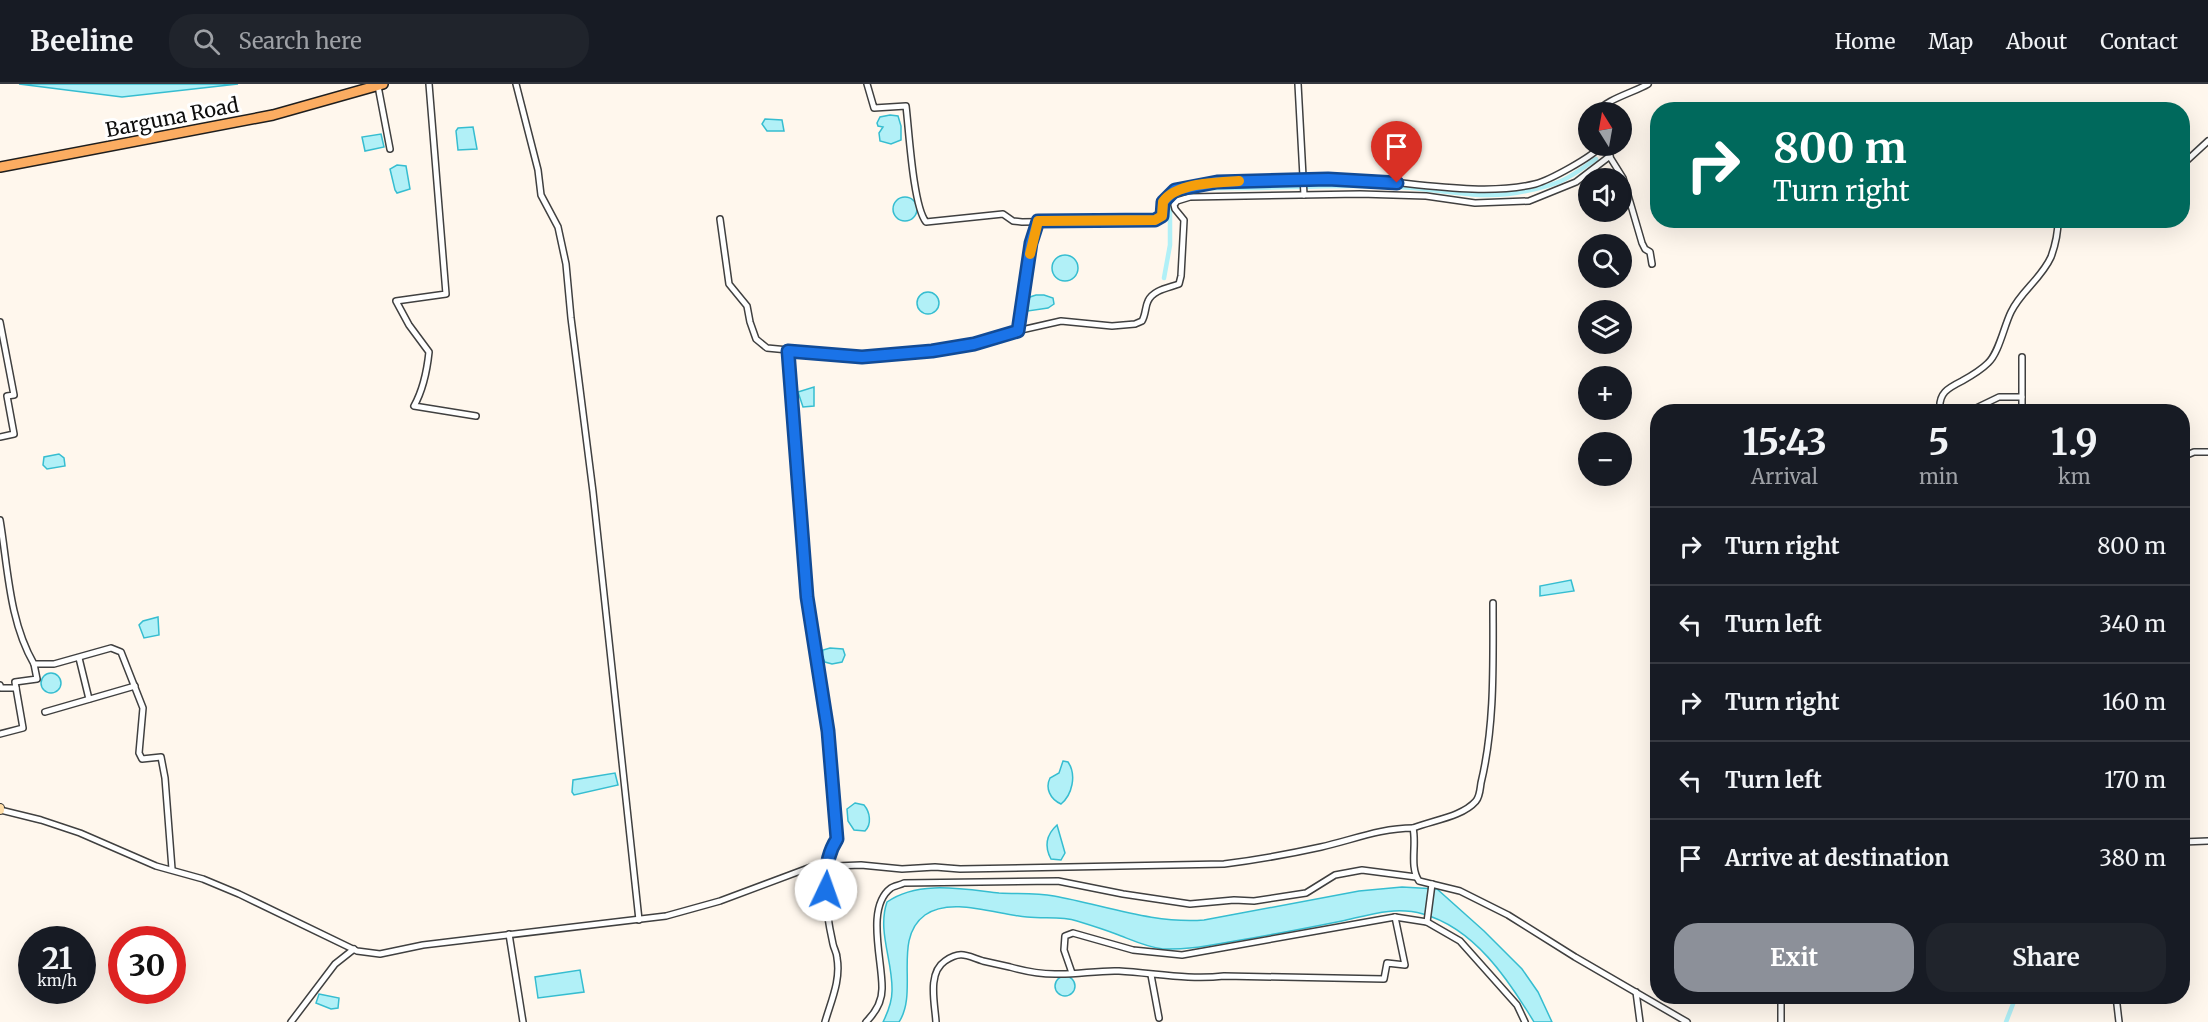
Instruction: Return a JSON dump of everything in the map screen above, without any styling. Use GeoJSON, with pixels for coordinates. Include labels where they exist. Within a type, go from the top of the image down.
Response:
{"type":"FeatureCollection","features":[{"type":"Feature","properties":{"kind":"main road","name":"Barguna Road"},"geometry":{"type":"LineString","coordinates":[[0,167],[273,115],[380,85]]}},
{"type":"Feature","properties":{"kind":"street"},"geometry":{"type":"LineString","coordinates":[[429,84],[446,294],[396,301],[409,325],[429,352],[422,386],[414,406],[476,416]]}},
{"type":"Feature","properties":{"kind":"street"},"geometry":{"type":"LineString","coordinates":[[516,84],[538,170],[541,195],[558,227],[566,264],[639,920]]}},
{"type":"Feature","properties":{"kind":"street"},"geometry":{"type":"LineString","coordinates":[[867,84],[874,108],[906,106],[917,195],[922,217],[926,222],[1004,214],[1013,221],[1155,220],[1162,216],[1163,202],[1175,190],[1217,182],[1303,179],[1370,180],[1468,188],[1519,186],[1536,184],[1553,177],[1588,156]]}},
{"type":"Feature","properties":{"kind":"street"},"geometry":{"type":"LineString","coordinates":[[1298,84],[1304,195]]}},
{"type":"Feature","properties":{"kind":"street"},"geometry":{"type":"LineString","coordinates":[[1610,102],[1648,84]]}},
{"type":"Feature","properties":{"kind":"street"},"geometry":{"type":"LineString","coordinates":[[380,85],[390,149]]}},
{"type":"Feature","properties":{"kind":"street"},"geometry":{"type":"LineString","coordinates":[[2190,158],[2208,141]]}},
{"type":"Feature","properties":{"kind":"street"},"geometry":{"type":"LineString","coordinates":[[720,219],[729,284],[747,306],[756,339],[767,348],[862,357],[932,351],[974,344],[1061,321],[1112,326],[1143,321],[1146,303],[1152,295],[1179,284],[1184,220],[1174,205],[1177,201],[1190,197],[1360,194],[1426,196],[1486,203],[1529,201],[1576,182],[1610,156],[1623,178],[1644,249],[1650,252],[1652,264]]}},
{"type":"Feature","properties":{"kind":"street"},"geometry":{"type":"LineString","coordinates":[[1018,331],[1031,243],[1038,221]]}},
{"type":"Feature","properties":{"kind":"street"},"geometry":{"type":"LineString","coordinates":[[1941,404],[1942,393],[1948,387],[1962,381],[1992,360],[2010,313],[2021,294],[2040,276],[2051,256],[2058,228]]}},
{"type":"Feature","properties":{"kind":"street"},"geometry":{"type":"LineString","coordinates":[[0,322],[14,395],[7,396],[14,434],[0,437]]}},
{"type":"Feature","properties":{"kind":"street"},"geometry":{"type":"LineString","coordinates":[[788,351],[807,597],[828,731],[837,839],[832,846],[825,871],[828,909],[837,958],[837,981],[825,1022]]}},
{"type":"Feature","properties":{"kind":"street"},"geometry":{"type":"LineString","coordinates":[[2022,357],[2022,404]]}},
{"type":"Feature","properties":{"kind":"street"},"geometry":{"type":"LineString","coordinates":[[1984,404],[1999,397],[2022,397]]}},
{"type":"Feature","properties":{"kind":"street"},"geometry":{"type":"LineString","coordinates":[[2190,454],[2208,452]]}},
{"type":"Feature","properties":{"kind":"street"},"geometry":{"type":"LineString","coordinates":[[0,520],[15,616],[24,645],[34,664],[37,679],[15,682],[23,728],[0,734]]}},
{"type":"Feature","properties":{"kind":"street"},"geometry":{"type":"LineString","coordinates":[[0,809],[80,833],[156,866],[172,869],[239,894],[354,949],[380,954],[423,945],[666,916],[760,887],[811,867],[861,865],[902,869],[935,867],[960,869],[1224,864],[1248,861],[1322,847],[1382,832],[1413,828],[1463,812],[1478,799],[1486,764],[1491,705],[1494,645],[1493,603]]}},
{"type":"Feature","properties":{"kind":"street"},"geometry":{"type":"LineString","coordinates":[[34,664],[54,664],[111,648],[121,652],[142,708],[139,753],[142,759],[161,757],[165,778],[172,869]]}},
{"type":"Feature","properties":{"kind":"street"},"geometry":{"type":"LineString","coordinates":[[79,657],[89,699]]}},
{"type":"Feature","properties":{"kind":"street"},"geometry":{"type":"LineString","coordinates":[[0,685],[1,688],[16,688]]}},
{"type":"Feature","properties":{"kind":"street"},"geometry":{"type":"LineString","coordinates":[[45,712],[135,686]]}},
{"type":"Feature","properties":{"kind":"street"},"geometry":{"type":"LineString","coordinates":[[1413,828],[1416,838],[1414,874],[1419,881],[1460,891],[1508,915],[1650,1000]]}},
{"type":"Feature","properties":{"kind":"street"},"geometry":{"type":"LineString","coordinates":[[2190,842],[2208,841]]}},
{"type":"Feature","properties":{"kind":"street"},"geometry":{"type":"LineString","coordinates":[[866,1022],[878,1006],[882,989],[877,939],[878,914],[882,898],[890,888],[904,883],[1058,881],[1190,904],[1287,897],[1305,893],[1335,875],[1362,870],[1416,877]]}},
{"type":"Feature","properties":{"kind":"street"},"geometry":{"type":"LineString","coordinates":[[1427,922],[1432,884]]}},
{"type":"Feature","properties":{"kind":"street"},"geometry":{"type":"LineString","coordinates":[[936,1022],[934,982],[937,970],[944,961],[960,954],[1038,973],[1118,971],[1202,978],[1244,976],[1384,979],[1387,963],[1405,965],[1395,917]]}},
{"type":"Feature","properties":{"kind":"street"},"geometry":{"type":"LineString","coordinates":[[1072,973],[1064,943],[1065,936],[1074,933],[1133,950],[1182,956],[1395,917],[1427,922],[1460,941],[1518,1005],[1525,1022]]}},
{"type":"Feature","properties":{"kind":"street"},"geometry":{"type":"LineString","coordinates":[[509,934],[523,1022]]}},
{"type":"Feature","properties":{"kind":"street"},"geometry":{"type":"LineString","coordinates":[[291,1022],[335,964],[354,949]]}},
{"type":"Feature","properties":{"kind":"street"},"geometry":{"type":"LineString","coordinates":[[1151,975],[1159,1018]]}},
{"type":"Feature","properties":{"kind":"street"},"geometry":{"type":"LineString","coordinates":[[1636,992],[1640,1022]]}},
{"type":"Feature","properties":{"kind":"street"},"geometry":{"type":"LineString","coordinates":[[1656,1004],[1687,1022]]}},
{"type":"Feature","properties":{"kind":"street"},"geometry":{"type":"LineString","coordinates":[[1781,1004],[1781,1022]]}},
{"type":"Feature","properties":{"kind":"street"},"geometry":{"type":"LineString","coordinates":[[2117,1004],[2119,1022]]}},
{"type":"Feature","properties":{"kind":"water"},"geometry":{"type":"Polygon","coordinates":[[[19,84],[238,84],[122,97],[19,84]]]}},
{"type":"Feature","properties":{"kind":"water"},"geometry":{"type":"Polygon","coordinates":[[[898,116],[901,126],[901,140],[891,144],[880,141],[879,133],[883,127],[878,126],[877,123],[880,117],[898,116]]]}},
{"type":"Feature","properties":{"kind":"water"},"geometry":{"type":"Polygon","coordinates":[[[765,119],[782,120],[784,131],[767,131],[762,124],[765,119]]]}},
{"type":"Feature","properties":{"kind":"water"},"geometry":{"type":"Polygon","coordinates":[[[473,127],[477,149],[458,150],[456,131],[458,128],[473,127]]]}},
{"type":"Feature","properties":{"kind":"water"},"geometry":{"type":"Polygon","coordinates":[[[381,134],[384,147],[365,151],[362,137],[381,134]]]}},
{"type":"Feature","properties":{"kind":"water"},"geometry":{"type":"Polygon","coordinates":[[[397,165],[406,166],[410,189],[397,193],[390,169],[397,165]]]}},
{"type":"Feature","properties":{"kind":"water"},"geometry":{"type":"Polygon","coordinates":[[[905,197],[913,201],[917,209],[913,217],[905,221],[897,217],[893,209],[897,201],[905,197]]]}},
{"type":"Feature","properties":{"kind":"water"},"geometry":{"type":"Polygon","coordinates":[[[1065,255],[1074,259],[1078,268],[1074,277],[1065,281],[1056,277],[1052,268],[1056,259],[1065,255]]]}},
{"type":"Feature","properties":{"kind":"water"},"geometry":{"type":"Polygon","coordinates":[[[928,292],[936,295],[939,303],[936,311],[928,314],[920,311],[917,303],[920,295],[928,292]]]}},
{"type":"Feature","properties":{"kind":"water"},"geometry":{"type":"Polygon","coordinates":[[[1036,295],[1053,298],[1054,304],[1048,308],[1028,311],[1027,301],[1036,295]]]}},
{"type":"Feature","properties":{"kind":"water"},"geometry":{"type":"Polygon","coordinates":[[[814,387],[814,406],[803,407],[798,392],[814,387]]]}},
{"type":"Feature","properties":{"kind":"water"},"geometry":{"type":"Polygon","coordinates":[[[59,454],[64,458],[65,466],[47,469],[43,465],[44,457],[59,454]]]}},
{"type":"Feature","properties":{"kind":"water"},"geometry":{"type":"Polygon","coordinates":[[[1571,580],[1574,591],[1540,596],[1540,586],[1571,580]]]}},
{"type":"Feature","properties":{"kind":"water"},"geometry":{"type":"Polygon","coordinates":[[[158,617],[159,635],[144,638],[139,625],[143,621],[158,617]]]}},
{"type":"Feature","properties":{"kind":"water"},"geometry":{"type":"Polygon","coordinates":[[[843,649],[845,655],[842,662],[832,664],[825,662],[822,656],[823,650],[843,649]]]}},
{"type":"Feature","properties":{"kind":"water"},"geometry":{"type":"Polygon","coordinates":[[[51,673],[58,676],[61,683],[58,690],[51,693],[44,690],[41,683],[44,676],[51,673]]]}},
{"type":"Feature","properties":{"kind":"water"},"geometry":{"type":"Polygon","coordinates":[[[1063,761],[1068,762],[1071,767],[1073,779],[1068,795],[1061,804],[1051,796],[1048,786],[1050,778],[1059,773],[1063,761]]]}},
{"type":"Feature","properties":{"kind":"water"},"geometry":{"type":"Polygon","coordinates":[[[615,773],[618,785],[574,795],[572,792],[573,780],[615,773]]]}},
{"type":"Feature","properties":{"kind":"water"},"geometry":{"type":"Polygon","coordinates":[[[855,803],[864,805],[868,811],[869,822],[865,831],[854,830],[848,821],[847,809],[855,803]]]}},
{"type":"Feature","properties":{"kind":"water"},"geometry":{"type":"Polygon","coordinates":[[[1057,825],[1065,853],[1061,860],[1051,859],[1047,850],[1048,837],[1057,825]]]}},
{"type":"Feature","properties":{"kind":"water"},"geometry":{"type":"Polygon","coordinates":[[[1402,887],[1437,889],[1484,931],[1522,969],[1538,992],[1552,1022],[1534,1022],[1501,973],[1474,943],[1441,921],[1413,912],[1382,912],[1248,939],[1199,947],[1163,949],[1071,919],[1015,916],[975,908],[948,907],[925,915],[915,925],[908,951],[905,1010],[899,1022],[883,1022],[892,991],[884,935],[884,913],[887,902],[913,891],[941,888],[1047,895],[1147,917],[1204,920],[1359,891],[1402,887]]]}},
{"type":"Feature","properties":{"kind":"water"},"geometry":{"type":"Polygon","coordinates":[[[580,970],[584,992],[538,998],[535,977],[580,970]]]}},
{"type":"Feature","properties":{"kind":"water"},"geometry":{"type":"Polygon","coordinates":[[[1065,976],[1072,979],[1075,986],[1072,993],[1065,996],[1058,993],[1055,986],[1058,979],[1065,976]]]}},
{"type":"Feature","properties":{"kind":"water"},"geometry":{"type":"Polygon","coordinates":[[[319,994],[339,998],[338,1008],[331,1009],[316,1003],[319,994]]]}},
{"type":"Feature","properties":{"kind":"waterway"},"geometry":{"type":"LineString","coordinates":[[1164,278],[1170,245],[1170,202],[1178,196],[1198,189],[1362,186],[1413,188],[1481,195],[1508,194],[1556,183],[1596,159]]}},
{"type":"Feature","properties":{"kind":"waterway"},"geometry":{"type":"LineString","coordinates":[[2006,1022],[2013,1004]]}},
{"type":"Feature","properties":{"kind":"slow traffic"},"geometry":{"type":"LineString","coordinates":[[1030,254],[1038,221],[1155,220],[1162,216],[1165,198],[1175,190],[1207,183],[1239,181]]}},
{"type":"Feature","properties":{"kind":"route"},"geometry":{"type":"LineString","coordinates":[[826,890],[825,871],[832,846],[837,839],[834,785],[828,731],[810,629],[797,493],[788,351],[862,357],[932,351],[974,344],[1018,331],[1031,243],[1038,221],[1155,220],[1162,216],[1165,198],[1175,190],[1207,183],[1328,179],[1397,183]]}}]}
